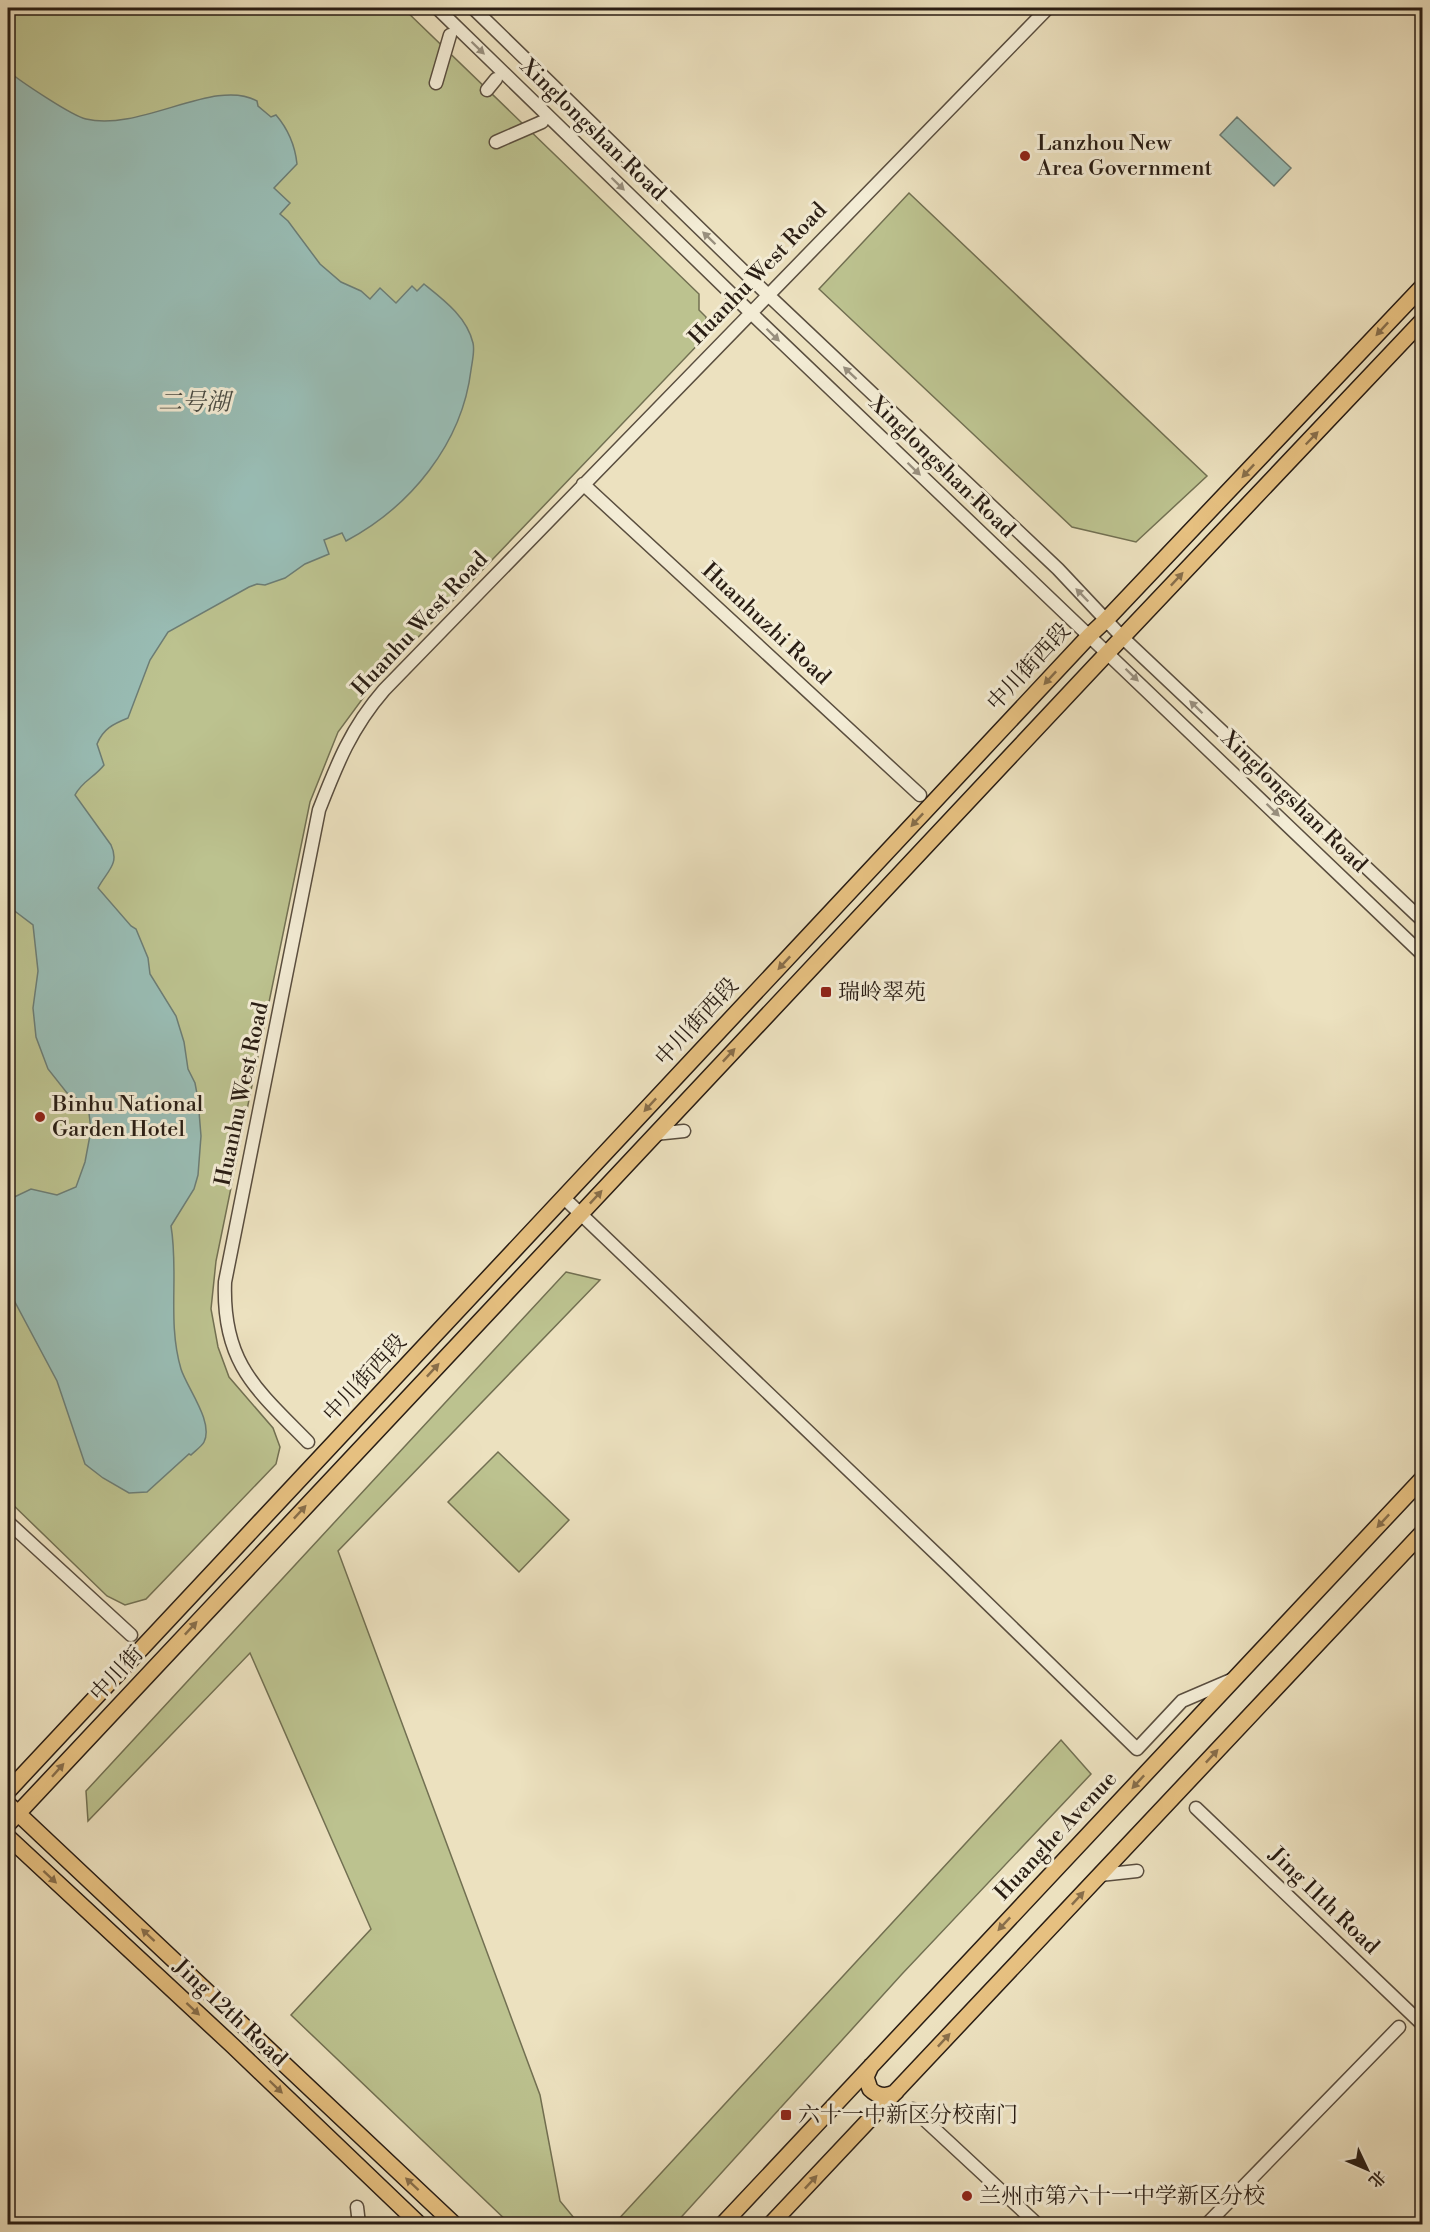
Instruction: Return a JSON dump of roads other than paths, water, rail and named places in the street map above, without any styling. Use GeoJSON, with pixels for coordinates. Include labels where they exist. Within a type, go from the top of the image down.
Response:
{"type":"FeatureCollection","features":[{"type":"Feature","properties":{"kind":"main road","name":"中川街西段"},"geometry":{"type":"LineString","coordinates":[[8,1791],[86,1705],[1090,635],[1422,287]]}},
{"type":"Feature","properties":{"kind":"main road","name":"中川街西段"},"geometry":{"type":"LineString","coordinates":[[260,1554],[1422,321]]}},
{"type":"Feature","properties":{"kind":"main road"},"geometry":{"type":"LineString","coordinates":[[1141,584],[1142,594],[1147,599],[1157,601]]}},
{"type":"Feature","properties":{"kind":"main road","name":"Huanghe Avenue"},"geometry":{"type":"LineString","coordinates":[[723,2224],[1422,1479]]}},
{"type":"Feature","properties":{"kind":"main road"},"geometry":{"type":"LineString","coordinates":[[771,2224],[1422,1533]]}},
{"type":"Feature","properties":{"kind":"main road","name":"中川街"},"geometry":{"type":"LineString","coordinates":[[11,1814],[260,1554]]}},
{"type":"Feature","properties":{"kind":"main road"},"geometry":{"type":"LineString","coordinates":[[11,1814],[454,2224]]}},
{"type":"Feature","properties":{"kind":"main road","name":"Jing 12th Road"},"geometry":{"type":"LineString","coordinates":[[8,1837],[234,2046],[419,2224]]}},
{"type":"Feature","properties":{"kind":"main road"},"geometry":{"type":"LineString","coordinates":[[871,2066],[866,2077],[870,2089],[879,2096],[886,2096],[897,2091]]}},
{"type":"Feature","properties":{"kind":"street","name":"Xinglongshan Road"},"geometry":{"type":"LineString","coordinates":[[436,8],[750,312],[1422,954]]}},
{"type":"Feature","properties":{"kind":"street","name":"Xinglongshan Road"},"geometry":{"type":"LineString","coordinates":[[473,8],[767,294],[1058,570],[1122,637],[1422,920]]}},
{"type":"Feature","properties":{"kind":"street","name":"Huanhu West Road"},"geometry":{"type":"LineString","coordinates":[[308,1442],[275,1409],[243,1370],[227,1330],[224,1307],[225,1282],[320,810],[340,755],[360,719],[372,704],[767,294],[1048,8]]}},
{"type":"Feature","properties":{"kind":"street"},"geometry":{"type":"LineString","coordinates":[[436,83],[450,35]]}},
{"type":"Feature","properties":{"kind":"street"},"geometry":{"type":"LineString","coordinates":[[487,90],[496,79]]}},
{"type":"Feature","properties":{"kind":"street"},"geometry":{"type":"LineString","coordinates":[[496,142],[542,122]]}},
{"type":"Feature","properties":{"kind":"street","name":"Huanhuzhi Road"},"geometry":{"type":"LineString","coordinates":[[583,484],[920,795]]}},
{"type":"Feature","properties":{"kind":"street"},"geometry":{"type":"LineString","coordinates":[[655,1134],[684,1131]]}},
{"type":"Feature","properties":{"kind":"street"},"geometry":{"type":"LineString","coordinates":[[564,1198],[1137,1749],[1182,1701],[1235,1678]]}},
{"type":"Feature","properties":{"kind":"street"},"geometry":{"type":"LineString","coordinates":[[8,1522],[130,1635]]}},
{"type":"Feature","properties":{"kind":"street","name":"Jing 11th Road"},"geometry":{"type":"LineString","coordinates":[[1196,1808],[1422,2024]]}},
{"type":"Feature","properties":{"kind":"street"},"geometry":{"type":"LineString","coordinates":[[1100,1875],[1137,1871]]}},
{"type":"Feature","properties":{"kind":"street"},"geometry":{"type":"LineString","coordinates":[[1207,2224],[1399,2027]]}},
{"type":"Feature","properties":{"kind":"street"},"geometry":{"type":"LineString","coordinates":[[913,2109],[1037,2224]]}},
{"type":"Feature","properties":{"kind":"street"},"geometry":{"type":"LineString","coordinates":[[357,2207],[359,2224]]}},
{"type":"Feature","properties":{"kind":"water","name":"二号湖"},"geometry":{"type":"Polygon","coordinates":[[[8,71],[58,105],[86,119],[107,121],[130,118],[220,96],[240,95],[257,101],[258,106],[271,117],[276,115],[280,120],[295,150],[297,164],[274,188],[290,203],[280,214],[288,221],[320,264],[341,282],[361,291],[370,299],[380,288],[396,303],[412,286],[417,291],[424,284],[460,317],[466,325],[474,346],[466,397],[457,423],[444,448],[411,491],[369,527],[346,541],[342,533],[324,540],[329,554],[305,564],[285,578],[265,585],[257,584],[249,587],[168,632],[150,660],[128,718],[109,728],[99,739],[97,744],[104,765],[81,786],[75,795],[111,845],[113,862],[98,888],[136,929],[148,958],[150,974],[176,1016],[184,1042],[188,1069],[195,1083],[198,1099],[201,1136],[198,1175],[194,1189],[171,1226],[177,1351],[184,1377],[203,1415],[206,1434],[200,1447],[147,1492],[129,1493],[85,1464],[57,1381],[8,1289],[8,1200],[31,1189],[57,1195],[76,1187],[85,1162],[91,1130],[88,1105],[67,1093],[48,1069],[36,1037],[33,1008],[38,971],[33,925],[8,906],[8,804],[14,791],[8,781],[8,71]]]}},
{"type":"Feature","properties":{"kind":"water"},"geometry":{"type":"Polygon","coordinates":[[[1237,117],[1291,168],[1274,186],[1220,135],[1237,117]]]}},
{"type":"Feature","properties":{"kind":"place","name":"Lanzhou New Area Government"},"geometry":{"type":"Point","coordinates":[1025,156]}},
{"type":"Feature","properties":{"kind":"place","name":"瑞岭翠苑"},"geometry":{"type":"Point","coordinates":[826,992]}},
{"type":"Feature","properties":{"kind":"place","name":"Binhu National Garden Hotel"},"geometry":{"type":"Point","coordinates":[40,1117]}},
{"type":"Feature","properties":{"kind":"place","name":"六十一中新区分校南门"},"geometry":{"type":"Point","coordinates":[786,2115]}},
{"type":"Feature","properties":{"kind":"place","name":"兰州市第六十一中学新区分校"},"geometry":{"type":"Point","coordinates":[967,2196]}}]}
